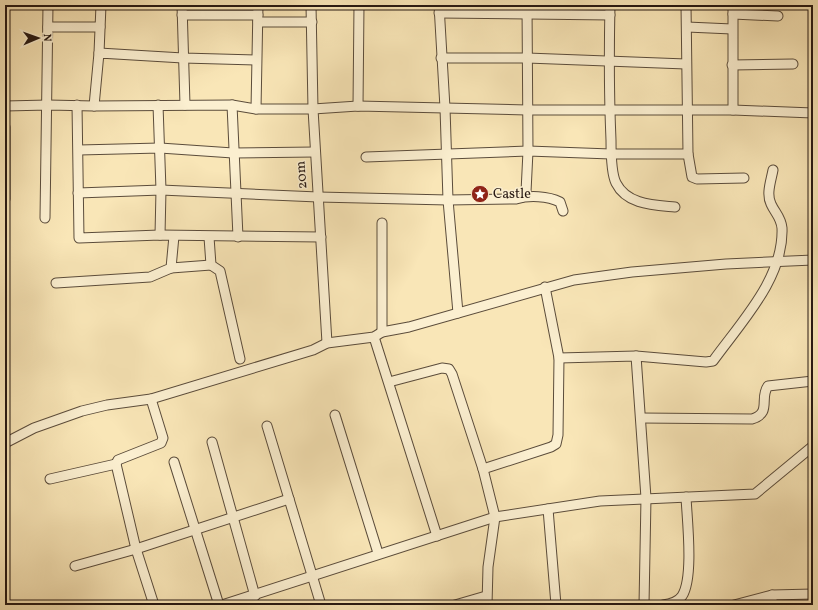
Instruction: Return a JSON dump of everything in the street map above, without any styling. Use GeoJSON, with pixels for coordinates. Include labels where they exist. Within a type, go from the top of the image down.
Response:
{"type":"FeatureCollection","features":[{"type":"Feature","properties":{"kind":"street"},"geometry":{"type":"LineString","coordinates":[[45,218],[48,104],[48,5]]}},
{"type":"Feature","properties":{"kind":"street"},"geometry":{"type":"LineString","coordinates":[[94,106],[99,53],[101,5]]}},
{"type":"Feature","properties":{"kind":"street"},"geometry":{"type":"LineString","coordinates":[[182,5],[185,105]]}},
{"type":"Feature","properties":{"kind":"street"},"geometry":{"type":"LineString","coordinates":[[256,109],[258,5]]}},
{"type":"Feature","properties":{"kind":"street","name":"20m"},"geometry":{"type":"LineString","coordinates":[[311,5],[315,152],[327,344]]}},
{"type":"Feature","properties":{"kind":"street"},"geometry":{"type":"LineString","coordinates":[[358,106],[359,5]]}},
{"type":"Feature","properties":{"kind":"street"},"geometry":{"type":"LineString","coordinates":[[610,5],[611,154],[615,182],[625,193],[644,204],[675,207]]}},
{"type":"Feature","properties":{"kind":"street"},"geometry":{"type":"LineString","coordinates":[[686,5],[686,111],[688,154],[692,177],[697,179],[744,178]]}},
{"type":"Feature","properties":{"kind":"street"},"geometry":{"type":"LineString","coordinates":[[458,313],[448,200],[445,108],[439,9],[527,10],[610,15]]}},
{"type":"Feature","properties":{"kind":"street"},"geometry":{"type":"LineString","coordinates":[[523,196],[526,192],[528,151],[527,10]]}},
{"type":"Feature","properties":{"kind":"street"},"geometry":{"type":"LineString","coordinates":[[733,110],[733,10],[778,16]]}},
{"type":"Feature","properties":{"kind":"street"},"geometry":{"type":"LineString","coordinates":[[182,15],[312,22]]}},
{"type":"Feature","properties":{"kind":"street"},"geometry":{"type":"LineString","coordinates":[[48,27],[100,28]]}},
{"type":"Feature","properties":{"kind":"street"},"geometry":{"type":"LineString","coordinates":[[687,27],[732,29]]}},
{"type":"Feature","properties":{"kind":"street"},"geometry":{"type":"LineString","coordinates":[[99,53],[183,58],[256,60]]}},
{"type":"Feature","properties":{"kind":"street"},"geometry":{"type":"LineString","coordinates":[[441,58],[610,60],[686,64]]}},
{"type":"Feature","properties":{"kind":"street"},"geometry":{"type":"LineString","coordinates":[[732,65],[793,64]]}},
{"type":"Feature","properties":{"kind":"street"},"geometry":{"type":"LineString","coordinates":[[5,106],[48,104],[94,106],[232,105],[256,109],[313,109],[358,106],[527,110],[733,110],[813,113]]}},
{"type":"Feature","properties":{"kind":"street"},"geometry":{"type":"LineString","coordinates":[[77,105],[79,150],[79,238],[160,235],[209,237],[321,237]]}},
{"type":"Feature","properties":{"kind":"street"},"geometry":{"type":"LineString","coordinates":[[158,105],[161,190],[160,235]]}},
{"type":"Feature","properties":{"kind":"street"},"geometry":{"type":"LineString","coordinates":[[232,105],[238,237]]}},
{"type":"Feature","properties":{"kind":"street"},"geometry":{"type":"LineString","coordinates":[[5,128],[5,199]]}},
{"type":"Feature","properties":{"kind":"street"},"geometry":{"type":"LineString","coordinates":[[79,150],[160,148],[233,153],[315,152]]}},
{"type":"Feature","properties":{"kind":"street"},"geometry":{"type":"LineString","coordinates":[[366,157],[528,151],[611,154],[688,154]]}},
{"type":"Feature","properties":{"kind":"street"},"geometry":{"type":"LineString","coordinates":[[559,358],[636,356],[706,362],[713,361],[770,281],[777,262],[782,244],[782,226],[779,214],[771,204],[769,195],[773,170]]}},
{"type":"Feature","properties":{"kind":"street"},"geometry":{"type":"LineString","coordinates":[[78,193],[161,190],[318,197],[448,200],[516,199],[523,196],[552,199],[560,202],[563,211]]}},
{"type":"Feature","properties":{"kind":"street"},"geometry":{"type":"LineString","coordinates":[[382,223],[378,334],[389,382],[437,536]]}},
{"type":"Feature","properties":{"kind":"street"},"geometry":{"type":"LineString","coordinates":[[171,268],[174,236]]}},
{"type":"Feature","properties":{"kind":"street"},"geometry":{"type":"LineString","coordinates":[[209,237],[211,265]]}},
{"type":"Feature","properties":{"kind":"street"},"geometry":{"type":"LineString","coordinates":[[5,443],[34,428],[82,412],[107,405],[151,399],[313,350],[327,344],[409,327],[545,287],[574,280],[632,272],[726,264],[813,260]]}},
{"type":"Feature","properties":{"kind":"street"},"geometry":{"type":"LineString","coordinates":[[56,283],[150,277],[171,268],[211,265],[220,271],[240,359]]}},
{"type":"Feature","properties":{"kind":"street"},"geometry":{"type":"LineString","coordinates":[[483,469],[551,448],[556,444],[558,435],[559,358],[545,287]]}},
{"type":"Feature","properties":{"kind":"street"},"geometry":{"type":"LineString","coordinates":[[636,356],[646,498],[644,605]]}},
{"type":"Feature","properties":{"kind":"street"},"geometry":{"type":"LineString","coordinates":[[389,382],[442,368],[449,369],[483,469],[495,517],[486,600],[455,605]]}},
{"type":"Feature","properties":{"kind":"street"},"geometry":{"type":"LineString","coordinates":[[640,418],[752,419],[759,417],[763,412],[765,390],[768,386],[813,381]]}},
{"type":"Feature","properties":{"kind":"street"},"geometry":{"type":"LineString","coordinates":[[50,479],[116,464],[118,460],[161,443],[162,438],[151,399]]}},
{"type":"Feature","properties":{"kind":"street"},"geometry":{"type":"LineString","coordinates":[[335,415],[378,554]]}},
{"type":"Feature","properties":{"kind":"street"},"geometry":{"type":"LineString","coordinates":[[267,426],[321,605]]}},
{"type":"Feature","properties":{"kind":"street"},"geometry":{"type":"LineString","coordinates":[[212,442],[255,596]]}},
{"type":"Feature","properties":{"kind":"street"},"geometry":{"type":"LineString","coordinates":[[174,462],[221,605],[255,596],[378,554],[495,517],[600,501],[755,494],[813,446]]}},
{"type":"Feature","properties":{"kind":"street"},"geometry":{"type":"LineString","coordinates":[[116,464],[136,549],[154,605]]}},
{"type":"Feature","properties":{"kind":"street"},"geometry":{"type":"LineString","coordinates":[[663,605],[678,600],[683,595],[686,584],[689,564],[686,497]]}},
{"type":"Feature","properties":{"kind":"street"},"geometry":{"type":"LineString","coordinates":[[75,566],[136,549],[289,499]]}},
{"type":"Feature","properties":{"kind":"street"},"geometry":{"type":"LineString","coordinates":[[548,509],[556,605]]}},
{"type":"Feature","properties":{"kind":"street"},"geometry":{"type":"LineString","coordinates":[[734,605],[772,595],[813,594]]}},
{"type":"Feature","properties":{"kind":"street"},"geometry":{"type":"LineString","coordinates":[[772,595],[772,605]]}},
{"type":"Feature","properties":{"kind":"place","name":"Castle"},"geometry":{"type":"Point","coordinates":[480,194]}}]}
